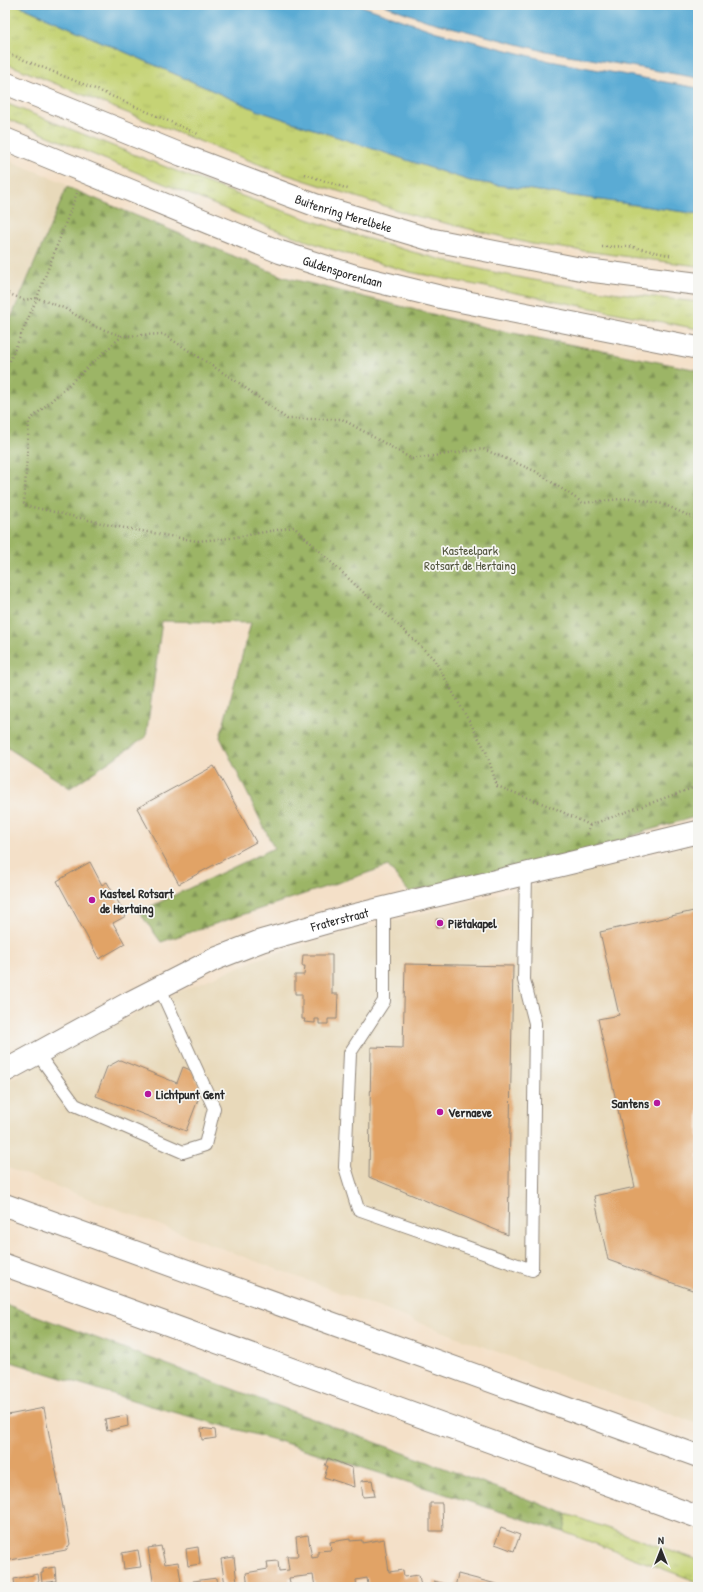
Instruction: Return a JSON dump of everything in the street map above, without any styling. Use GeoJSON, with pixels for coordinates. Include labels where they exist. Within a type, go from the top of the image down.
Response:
{"type":"FeatureCollection","features":[{"type":"Feature","properties":{"kind":"main road","name":"Buitenring Merelbeke"},"geometry":{"type":"LineString","coordinates":[[5,83],[182,155],[316,205],[429,239],[586,270],[698,284]]}},
{"type":"Feature","properties":{"kind":"main road","name":"Guldensporenlaan"},"geometry":{"type":"LineString","coordinates":[[5,139],[280,252],[355,276],[445,298],[698,348]]}},
{"type":"Feature","properties":{"kind":"main road","name":"Fraterstraat"},"geometry":{"type":"LineString","coordinates":[[5,1071],[215,959],[261,941],[384,908],[698,832]]}},
{"type":"Feature","properties":{"kind":"main road"},"geometry":{"type":"LineString","coordinates":[[5,1205],[698,1456]]}},
{"type":"Feature","properties":{"kind":"main road"},"geometry":{"type":"LineString","coordinates":[[5,1265],[698,1517]]}},
{"type":"Feature","properties":{"kind":"lane"},"geometry":{"type":"LineString","coordinates":[[384,908],[384,1001],[350,1053],[344,1167],[358,1209],[532,1270],[535,1023],[524,980],[526,873]]}},
{"type":"Feature","properties":{"kind":"lane"},"geometry":{"type":"LineString","coordinates":[[37,1053],[75,1105],[182,1152],[205,1144],[214,1108],[160,988]]}},
{"type":"Feature","properties":{"kind":"path"},"geometry":{"type":"LineString","coordinates":[[5,52],[100,91],[202,136]]}},
{"type":"Feature","properties":{"kind":"path"},"geometry":{"type":"LineString","coordinates":[[5,372],[37,298],[85,172]]}},
{"type":"Feature","properties":{"kind":"path"},"geometry":{"type":"LineString","coordinates":[[304,174],[349,189]]}},
{"type":"Feature","properties":{"kind":"path"},"geometry":{"type":"LineString","coordinates":[[601,247],[628,246],[676,256]]}},
{"type":"Feature","properties":{"kind":"path"},"geometry":{"type":"LineString","coordinates":[[5,292],[24,300],[37,298],[64,308],[96,327],[122,336],[163,334],[239,383],[287,419],[342,419],[412,459],[482,449],[535,471],[583,503],[630,498],[663,504],[698,520]]}},
{"type":"Feature","properties":{"kind":"path"},"geometry":{"type":"LineString","coordinates":[[122,336],[28,421],[24,505],[114,526],[197,541],[230,538],[294,527],[434,659],[486,751],[497,786],[554,808],[590,825],[698,786]]}},
{"type":"Feature","properties":{"kind":"shaded area"},"geometry":{"type":"Polygon","coordinates":[[[5,159],[65,183],[67,187],[5,332],[5,159]]]}},
{"type":"Feature","properties":{"kind":"shaded area"},"geometry":{"type":"Polygon","coordinates":[[[698,843],[698,1424],[532,1365],[5,1167],[5,1082],[173,994],[258,959],[345,933],[698,843]]]}},
{"type":"Feature","properties":{"kind":"green space"},"geometry":{"type":"Polygon","coordinates":[[[5,5],[18,5],[259,111],[470,181],[698,214],[698,266],[532,244],[412,215],[279,172],[142,119],[5,63],[5,5]]]}},
{"type":"Feature","properties":{"kind":"green space"},"geometry":{"type":"Polygon","coordinates":[[[5,103],[237,194],[355,235],[415,253],[502,274],[558,284],[698,302],[698,329],[410,272],[330,249],[271,228],[5,118],[5,103]]]}},
{"type":"Feature","properties":{"kind":"green space","name":"Kasteelpark Rotsart de Hertaing"},"geometry":{"type":"Polygon","coordinates":[[[67,187],[284,277],[488,328],[698,370],[698,816],[646,831],[609,845],[409,892],[388,866],[161,942],[139,912],[274,848],[220,737],[251,623],[162,621],[146,737],[70,788],[5,746],[5,332],[67,187]]]}},
{"type":"Feature","properties":{"kind":"green space"},"geometry":{"type":"Polygon","coordinates":[[[5,1304],[567,1514],[564,1532],[282,1442],[148,1405],[5,1360],[5,1304]]]}},
{"type":"Feature","properties":{"kind":"green space"},"geometry":{"type":"Polygon","coordinates":[[[567,1514],[698,1560],[698,1582],[564,1532],[567,1514]]]}},
{"type":"Feature","properties":{"kind":"water"},"geometry":{"type":"Polygon","coordinates":[[[18,5],[359,5],[437,32],[550,61],[698,88],[698,214],[470,181],[259,111],[18,5]]]}},
{"type":"Feature","properties":{"kind":"water"},"geometry":{"type":"Polygon","coordinates":[[[384,5],[698,5],[698,78],[540,50],[428,21],[384,5]]]}},
{"type":"Feature","properties":{"kind":"building"},"geometry":{"type":"Polygon","coordinates":[[[214,766],[256,842],[179,884],[137,808],[214,766]]]}},
{"type":"Feature","properties":{"kind":"building","name":"Kasteel Rotsart de Hertaing"},"geometry":{"type":"Polygon","coordinates":[[[90,862],[102,885],[107,882],[126,916],[113,923],[125,944],[99,959],[57,881],[90,862]]]}},
{"type":"Feature","properties":{"kind":"building","name":"Santens"},"geometry":{"type":"Polygon","coordinates":[[[698,910],[698,1292],[608,1260],[594,1196],[635,1187],[598,1019],[619,1015],[600,932],[698,910]]]}},
{"type":"Feature","properties":{"kind":"building","name":"Piëtakapel"},"geometry":{"type":"Polygon","coordinates":[[[436,919],[443,919],[443,927],[437,928],[436,919]]]}},
{"type":"Feature","properties":{"kind":"building"},"geometry":{"type":"Polygon","coordinates":[[[303,955],[332,955],[332,994],[338,994],[337,1019],[328,1019],[328,1024],[319,1024],[319,1019],[315,1019],[315,1023],[304,1022],[305,1019],[302,1019],[302,994],[295,994],[295,975],[304,975],[305,966],[302,966],[303,955]]]}},
{"type":"Feature","properties":{"kind":"building","name":"Vernaeve"},"geometry":{"type":"Polygon","coordinates":[[[405,964],[513,966],[508,1235],[369,1177],[371,1047],[403,1048],[405,964]]]}},
{"type":"Feature","properties":{"kind":"building","name":"Lichtpunt Gent"},"geometry":{"type":"Polygon","coordinates":[[[120,1060],[177,1083],[183,1067],[193,1071],[201,1092],[186,1131],[96,1096],[107,1067],[120,1060]]]}},
{"type":"Feature","properties":{"kind":"building"},"geometry":{"type":"Polygon","coordinates":[[[5,1402],[8,1415],[44,1408],[70,1544],[66,1550],[5,1561],[5,1402]]]}},
{"type":"Feature","properties":{"kind":"building"},"geometry":{"type":"Polygon","coordinates":[[[127,1415],[128,1426],[107,1431],[105,1419],[127,1415]]]}},
{"type":"Feature","properties":{"kind":"building"},"geometry":{"type":"Polygon","coordinates":[[[201,1428],[215,1430],[216,1438],[202,1440],[201,1428]]]}},
{"type":"Feature","properties":{"kind":"building"},"geometry":{"type":"Polygon","coordinates":[[[328,1458],[352,1468],[354,1487],[324,1477],[328,1466],[325,1466],[328,1458]]]}},
{"type":"Feature","properties":{"kind":"building"},"geometry":{"type":"Polygon","coordinates":[[[372,1480],[375,1496],[363,1497],[361,1481],[372,1480]]]}},
{"type":"Feature","properties":{"kind":"building"},"geometry":{"type":"Polygon","coordinates":[[[430,1503],[442,1503],[443,1531],[430,1531],[430,1503]]]}},
{"type":"Feature","properties":{"kind":"building"},"geometry":{"type":"Polygon","coordinates":[[[501,1528],[520,1535],[514,1551],[495,1544],[501,1528]]]}},
{"type":"Feature","properties":{"kind":"building"},"geometry":{"type":"Polygon","coordinates":[[[308,1535],[312,1558],[318,1557],[318,1551],[331,1550],[330,1542],[350,1539],[350,1541],[362,1540],[362,1543],[384,1539],[389,1572],[403,1570],[404,1577],[419,1575],[421,1587],[379,1587],[379,1584],[368,1585],[367,1578],[356,1580],[357,1587],[315,1587],[313,1575],[289,1578],[291,1587],[248,1587],[246,1573],[268,1569],[267,1562],[278,1561],[279,1571],[289,1570],[287,1556],[298,1556],[296,1537],[308,1535]]]}},
{"type":"Feature","properties":{"kind":"building"},"geometry":{"type":"Polygon","coordinates":[[[161,1546],[165,1564],[178,1562],[181,1582],[154,1587],[148,1548],[161,1546]]]}},
{"type":"Feature","properties":{"kind":"building"},"geometry":{"type":"Polygon","coordinates":[[[198,1547],[200,1564],[188,1566],[186,1549],[198,1547]]]}},
{"type":"Feature","properties":{"kind":"building"},"geometry":{"type":"Polygon","coordinates":[[[138,1550],[141,1567],[124,1569],[122,1553],[138,1550]]]}},
{"type":"Feature","properties":{"kind":"building"},"geometry":{"type":"Polygon","coordinates":[[[234,1557],[237,1583],[225,1585],[221,1559],[234,1557]]]}},
{"type":"Feature","properties":{"kind":"building"},"geometry":{"type":"Polygon","coordinates":[[[55,1567],[56,1581],[42,1583],[41,1573],[43,1573],[43,1569],[55,1567]]]}},
{"type":"Feature","properties":{"kind":"building"},"geometry":{"type":"Polygon","coordinates":[[[38,1574],[39,1581],[36,1582],[37,1587],[15,1586],[14,1579],[38,1574]]]}},
{"type":"Feature","properties":{"kind":"building"},"geometry":{"type":"Polygon","coordinates":[[[458,1574],[500,1585],[500,1587],[455,1587],[458,1574]]]}},
{"type":"Feature","properties":{"kind":"building"},"geometry":{"type":"Polygon","coordinates":[[[217,1578],[218,1587],[193,1587],[193,1581],[217,1578]]]}},
{"type":"Feature","properties":{"kind":"building"},"geometry":{"type":"Polygon","coordinates":[[[434,1581],[455,1587],[434,1587],[434,1581]]]}},
{"type":"Feature","properties":{"kind":"place","name":"Kasteel Rotsart de Hertaing"},"geometry":{"type":"Point","coordinates":[92,900]}},
{"type":"Feature","properties":{"kind":"place","name":"Piëtakapel"},"geometry":{"type":"Point","coordinates":[440,923]}},
{"type":"Feature","properties":{"kind":"place","name":"Lichtpunt Gent"},"geometry":{"type":"Point","coordinates":[148,1094]}},
{"type":"Feature","properties":{"kind":"place","name":"Santens"},"geometry":{"type":"Point","coordinates":[657,1103]}},
{"type":"Feature","properties":{"kind":"place","name":"Vernaeve"},"geometry":{"type":"Point","coordinates":[440,1112]}}]}
